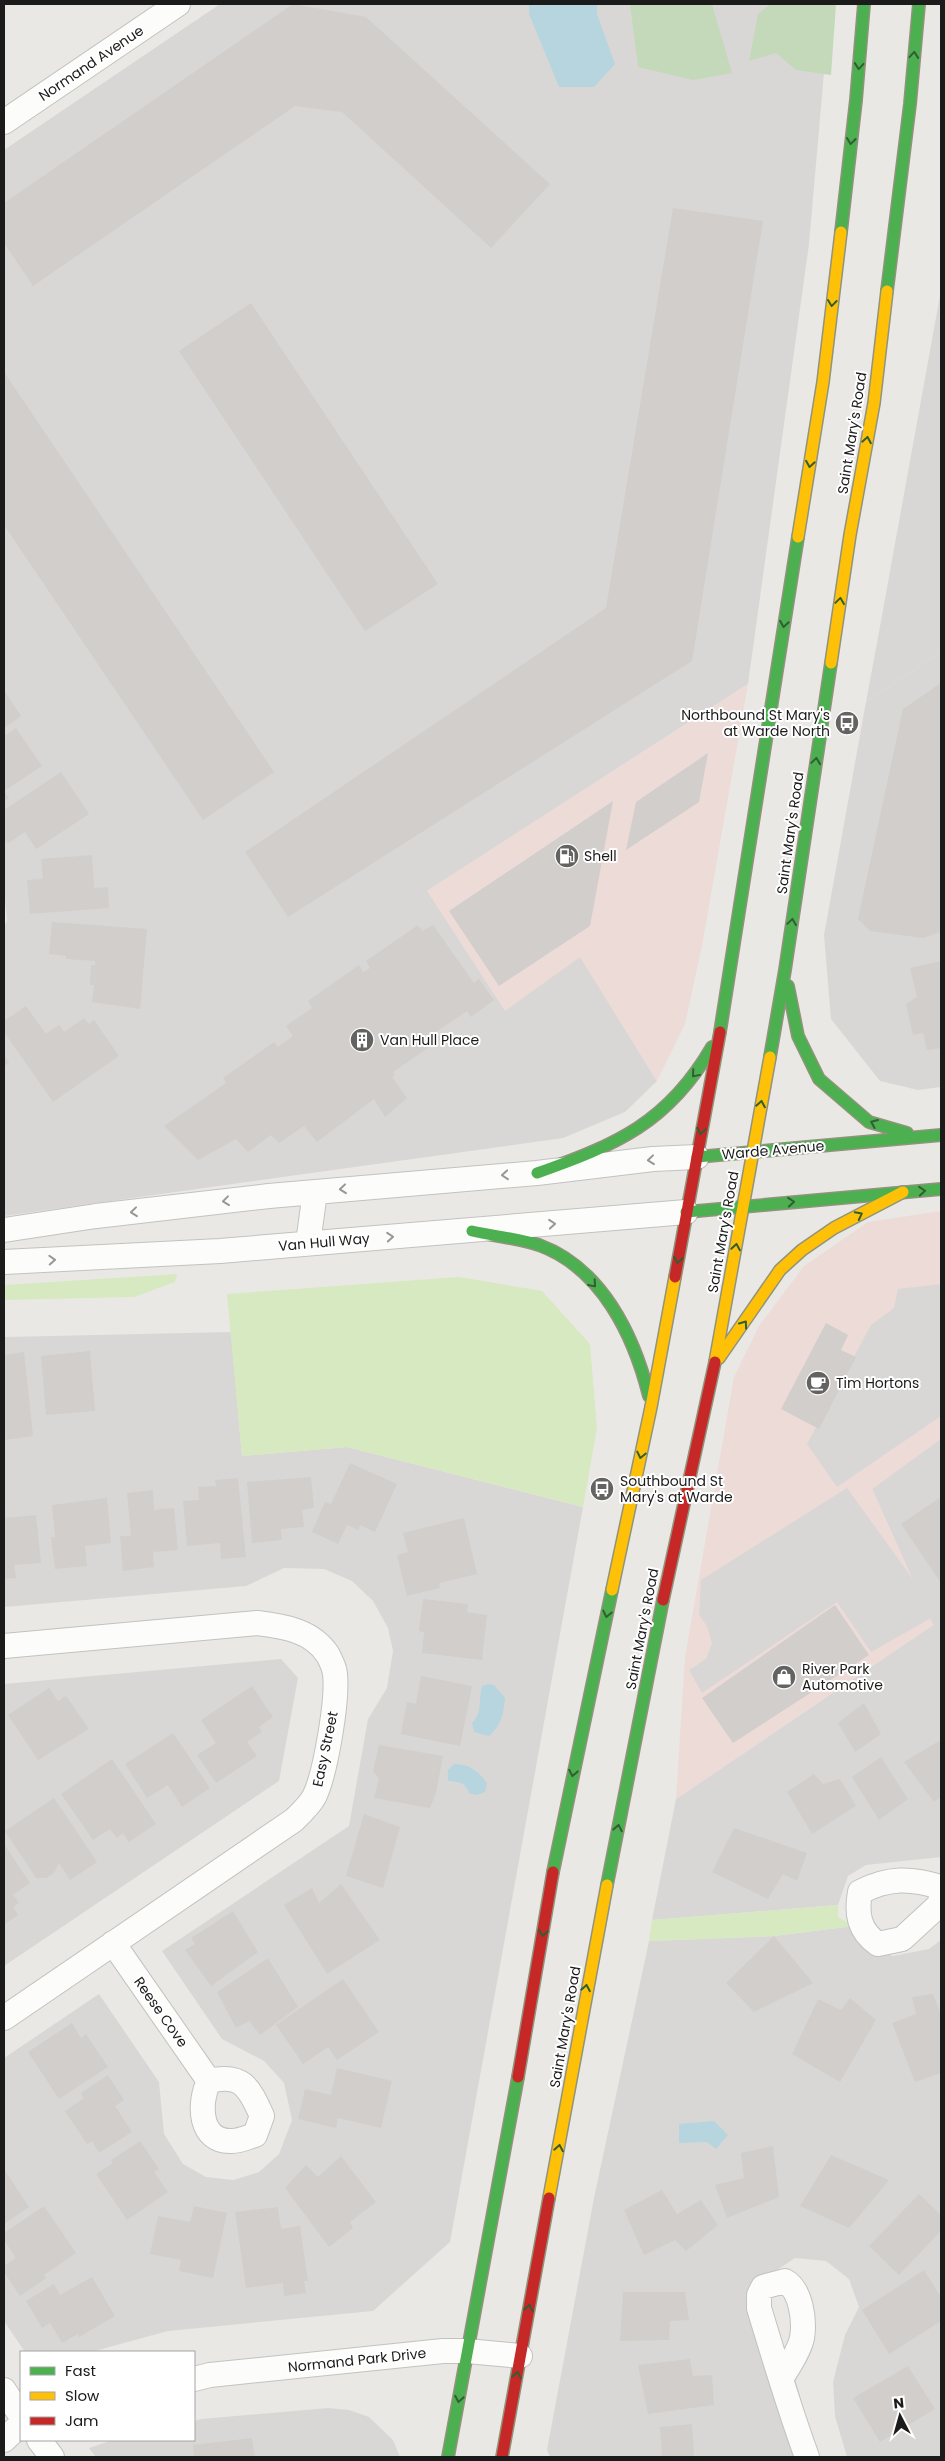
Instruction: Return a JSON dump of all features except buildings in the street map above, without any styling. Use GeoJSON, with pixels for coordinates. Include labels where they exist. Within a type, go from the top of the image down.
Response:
{"type":"FeatureCollection","features":[{"type":"Feature","properties":{"kind":"main road"},"geometry":{"type":"LineString","coordinates":[[448,2457],[540,1954],[552,1876],[651,1407],[720,1032],[823,382],[856,100],[864,4]]}},
{"type":"Feature","properties":{"kind":"main road","name":"Saint Mary's Road"},"geometry":{"type":"LineString","coordinates":[[502,2457],[592,1958],[665,1590],[715,1364],[785,970],[850,535],[874,403],[909,113],[919,4]]}},
{"type":"Feature","properties":{"kind":"main road"},"geometry":{"type":"LineString","coordinates":[[785,970],[798,1036],[819,1079],[869,1122],[921,1136]]}},
{"type":"Feature","properties":{"kind":"main road"},"geometry":{"type":"LineString","coordinates":[[537,1172],[602,1149],[646,1122],[670,1101],[703,1063],[720,1032]]}},
{"type":"Feature","properties":{"kind":"main road","name":"Warde Avenue"},"geometry":{"type":"LineString","coordinates":[[697,1157],[941,1135]]}},
{"type":"Feature","properties":{"kind":"main road"},"geometry":{"type":"LineString","coordinates":[[686,1212],[941,1189]]}},
{"type":"Feature","properties":{"kind":"main road"},"geometry":{"type":"LineString","coordinates":[[715,1364],[780,1270],[802,1250],[834,1228],[903,1192]]}},
{"type":"Feature","properties":{"kind":"main road"},"geometry":{"type":"LineString","coordinates":[[472,1231],[539,1245],[563,1257],[581,1270],[598,1288],[627,1330],[641,1362],[651,1407]]}},
{"type":"Feature","properties":{"kind":"street","name":"Normand Avenue"},"geometry":{"type":"LineString","coordinates":[[4,122],[178,4]]}},
{"type":"Feature","properties":{"kind":"street","name":"Warde Avenue"},"geometry":{"type":"LineString","coordinates":[[537,1172],[606,1166],[653,1159],[697,1157]]}},
{"type":"Feature","properties":{"kind":"street"},"geometry":{"type":"LineString","coordinates":[[4,1230],[96,1216],[315,1192],[537,1172]]}},
{"type":"Feature","properties":{"kind":"street"},"geometry":{"type":"LineString","coordinates":[[308,1243],[315,1192]]}},
{"type":"Feature","properties":{"kind":"street","name":"Van Hull Way"},"geometry":{"type":"LineString","coordinates":[[4,1262],[220,1251],[686,1212]]}},
{"type":"Feature","properties":{"kind":"street","name":"Easy Street"},"geometry":{"type":"LineString","coordinates":[[4,1646],[257,1623],[290,1627],[310,1638],[327,1654],[334,1669],[336,1690],[322,1774],[314,1796],[306,1808],[294,1820],[4,2018]]}},
{"type":"Feature","properties":{"kind":"street"},"geometry":{"type":"LineString","coordinates":[[941,1887],[918,1880],[877,1884],[860,1892],[857,1908],[860,1924],[868,1938],[878,1944],[902,1939],[940,1904],[941,1894]]}},
{"type":"Feature","properties":{"kind":"street","name":"Reese Cove"},"geometry":{"type":"LineString","coordinates":[[113,1943],[209,2082]]}},
{"type":"Feature","properties":{"kind":"street","name":"Normand Park Drive"},"geometry":{"type":"LineString","coordinates":[[195,2379],[220,2374],[467,2351],[520,2356]]}},
{"type":"Feature","properties":{"kind":"street"},"geometry":{"type":"LineString","coordinates":[[781,2379],[807,2457]]}},
{"type":"Feature","properties":{"kind":"street"},"geometry":{"type":"LineString","coordinates":[[4,2390],[20,2414]]}},
{"type":"Feature","properties":{"kind":"street"},"geometry":{"type":"LineString","coordinates":[[4,2440],[20,2425]]}},
{"type":"Feature","properties":{"kind":"street"},"geometry":{"type":"LineString","coordinates":[[40,2441],[52,2457]]}},
{"type":"Feature","properties":{"kind":"shaded area"},"geometry":{"type":"Polygon","coordinates":[[[220,4],[830,4],[809,244],[748,684],[427,891],[580,956],[657,1081],[625,1112],[563,1138],[4,1216],[4,928],[7,920],[4,890],[4,150],[220,4]]]}},
{"type":"Feature","properties":{"kind":"shaded area"},"geometry":{"type":"Polygon","coordinates":[[[941,290],[941,652],[866,702],[877,643],[941,290]]]}},
{"type":"Feature","properties":{"kind":"shaded area"},"geometry":{"type":"Polygon","coordinates":[[[941,652],[941,1087],[918,1090],[880,1081],[831,1019],[824,935],[866,702],[941,652]]]}},
{"type":"Feature","properties":{"kind":"shaded area"},"geometry":{"type":"Polygon","coordinates":[[[748,684],[702,946],[685,1024],[657,1081],[580,957],[505,1011],[427,891],[748,684]]]}},
{"type":"Feature","properties":{"kind":"shaded area"},"geometry":{"type":"Polygon","coordinates":[[[941,1211],[941,1439],[872,1489],[933,1625],[676,1799],[685,1657],[734,1377],[759,1326],[804,1266],[868,1222],[941,1211]]]}},
{"type":"Feature","properties":{"kind":"shaded area"},"geometry":{"type":"Polygon","coordinates":[[[941,1284],[941,1416],[837,1487],[807,1444],[871,1325],[894,1308],[898,1289],[941,1284]]]}},
{"type":"Feature","properties":{"kind":"shaded area"},"geometry":{"type":"Polygon","coordinates":[[[231,1332],[242,1456],[347,1447],[583,1507],[450,2242],[373,2311],[168,2331],[95,2351],[24,2351],[4,2321],[4,2058],[99,1994],[159,2082],[164,2134],[183,2164],[206,2177],[233,2180],[259,2172],[279,2154],[292,2120],[284,2083],[264,2061],[222,2039],[162,1951],[349,1826],[368,1719],[387,1688],[393,1651],[388,1628],[373,1601],[352,1581],[324,1569],[284,1568],[246,1586],[4,1607],[4,1337],[231,1332]]]}},
{"type":"Feature","properties":{"kind":"shaded area"},"geometry":{"type":"Polygon","coordinates":[[[941,1437],[941,1857],[866,1865],[848,1876],[838,1905],[652,1920],[676,1799],[933,1625],[872,1489],[941,1437]]]}},
{"type":"Feature","properties":{"kind":"shaded area"},"geometry":{"type":"Polygon","coordinates":[[[847,1488],[938,1614],[871,1652],[837,1602],[702,1693],[689,1670],[706,1659],[712,1643],[707,1626],[699,1615],[701,1580],[847,1488]]]}},
{"type":"Feature","properties":{"kind":"shaded area"},"geometry":{"type":"Polygon","coordinates":[[[281,1659],[298,1678],[279,1781],[4,1966],[4,1684],[281,1659]]]}},
{"type":"Feature","properties":{"kind":"shaded area"},"geometry":{"type":"Polygon","coordinates":[[[854,1926],[879,1952],[893,1956],[929,1949],[941,1940],[941,2457],[847,2457],[835,2416],[833,2382],[845,2335],[859,2307],[849,2279],[826,2261],[795,2258],[774,2272],[766,2312],[792,2367],[817,2457],[550,2457],[547,2450],[594,2198],[649,1941],[774,1936],[854,1926]]]}},
{"type":"Feature","properties":{"kind":"shaded area"},"geometry":{"type":"Polygon","coordinates":[[[328,2408],[349,2410],[369,2417],[393,2440],[400,2457],[96,2457],[89,2448],[110,2441],[195,2441],[195,2421],[328,2408]]]}},
{"type":"Feature","properties":{"kind":"green space"},"geometry":{"type":"Polygon","coordinates":[[[630,4],[712,4],[732,73],[693,80],[638,67],[630,4]]]}},
{"type":"Feature","properties":{"kind":"green space"},"geometry":{"type":"Polygon","coordinates":[[[770,4],[836,4],[831,75],[796,70],[776,53],[749,61],[758,14],[770,4]]]}},
{"type":"Feature","properties":{"kind":"green space"},"geometry":{"type":"Polygon","coordinates":[[[177,1274],[175,1282],[134,1297],[4,1300],[4,1285],[177,1274]]]}},
{"type":"Feature","properties":{"kind":"green space"},"geometry":{"type":"Polygon","coordinates":[[[459,1277],[542,1291],[590,1344],[597,1428],[583,1507],[347,1447],[242,1456],[227,1294],[459,1277]]]}},
{"type":"Feature","properties":{"kind":"green space"},"geometry":{"type":"Polygon","coordinates":[[[838,1905],[838,1917],[854,1926],[774,1936],[649,1941],[652,1920],[838,1905]]]}},
{"type":"Feature","properties":{"kind":"water"},"geometry":{"type":"Polygon","coordinates":[[[529,4],[597,4],[597,14],[615,64],[594,87],[559,87],[529,14],[529,4]]]}},
{"type":"Feature","properties":{"kind":"water"},"geometry":{"type":"Polygon","coordinates":[[[494,1685],[505,1698],[501,1719],[489,1736],[474,1732],[472,1723],[478,1715],[482,1686],[494,1685]]]}},
{"type":"Feature","properties":{"kind":"water"},"geometry":{"type":"Polygon","coordinates":[[[454,1764],[469,1767],[477,1772],[487,1783],[485,1792],[477,1795],[469,1793],[461,1783],[448,1781],[448,1770],[454,1764]]]}},
{"type":"Feature","properties":{"kind":"water"},"geometry":{"type":"Polygon","coordinates":[[[714,2121],[728,2135],[716,2149],[707,2142],[679,2143],[679,2124],[714,2121]]]}},
{"type":"Feature","properties":{"kind":"traffic: fast"},"geometry":{"type":"LineString","coordinates":[[841,232],[856,100],[864,4]]}},
{"type":"Feature","properties":{"kind":"traffic: fast"},"geometry":{"type":"LineString","coordinates":[[887,291],[910,104],[919,4]]}},
{"type":"Feature","properties":{"kind":"traffic: fast"},"geometry":{"type":"LineString","coordinates":[[720,1032],[798,537]]}},
{"type":"Feature","properties":{"kind":"traffic: fast"},"geometry":{"type":"LineString","coordinates":[[770,1057],[785,970],[831,663]]}},
{"type":"Feature","properties":{"kind":"traffic: fast"},"geometry":{"type":"LineString","coordinates":[[788,986],[798,1036],[819,1079],[869,1122],[907,1133]]}},
{"type":"Feature","properties":{"kind":"traffic: fast"},"geometry":{"type":"LineString","coordinates":[[537,1173],[591,1152],[638,1128],[677,1095],[695,1073],[712,1047]]}},
{"type":"Feature","properties":{"kind":"traffic: fast"},"geometry":{"type":"LineString","coordinates":[[697,1157],[941,1135]]}},
{"type":"Feature","properties":{"kind":"traffic: fast"},"geometry":{"type":"LineString","coordinates":[[686,1212],[941,1189]]}},
{"type":"Feature","properties":{"kind":"traffic: fast"},"geometry":{"type":"LineString","coordinates":[[472,1231],[539,1245],[561,1256],[581,1270],[598,1287],[624,1328],[643,1373],[649,1396]]}},
{"type":"Feature","properties":{"kind":"traffic: fast"},"geometry":{"type":"LineString","coordinates":[[553,1872],[612,1590]]}},
{"type":"Feature","properties":{"kind":"traffic: fast"},"geometry":{"type":"LineString","coordinates":[[607,1885],[663,1600]]}},
{"type":"Feature","properties":{"kind":"traffic: fast"},"geometry":{"type":"LineString","coordinates":[[448,2457],[518,2077]]}},
{"type":"Feature","properties":{"kind":"traffic: slow"},"geometry":{"type":"LineString","coordinates":[[798,537],[823,382],[841,232]]}},
{"type":"Feature","properties":{"kind":"traffic: slow"},"geometry":{"type":"LineString","coordinates":[[831,663],[850,535],[874,403],[887,291]]}},
{"type":"Feature","properties":{"kind":"traffic: slow"},"geometry":{"type":"LineString","coordinates":[[715,1362],[770,1057]]}},
{"type":"Feature","properties":{"kind":"traffic: slow"},"geometry":{"type":"LineString","coordinates":[[719,1358],[780,1270],[802,1250],[834,1228],[903,1192]]}},
{"type":"Feature","properties":{"kind":"traffic: slow"},"geometry":{"type":"LineString","coordinates":[[612,1590],[651,1407],[675,1277]]}},
{"type":"Feature","properties":{"kind":"traffic: slow"},"geometry":{"type":"LineString","coordinates":[[549,2198],[607,1885]]}},
{"type":"Feature","properties":{"kind":"traffic: jam"},"geometry":{"type":"LineString","coordinates":[[675,1277],[720,1032]]}},
{"type":"Feature","properties":{"kind":"traffic: jam"},"geometry":{"type":"LineString","coordinates":[[663,1600],[715,1362]]}},
{"type":"Feature","properties":{"kind":"traffic: jam"},"geometry":{"type":"LineString","coordinates":[[518,2077],[553,1872]]}},
{"type":"Feature","properties":{"kind":"traffic: jam"},"geometry":{"type":"LineString","coordinates":[[502,2457],[549,2198]]}},
{"type":"Feature","properties":{"kind":"place","name":"Northbound St Mary's at Warde North"},"geometry":{"type":"Point","coordinates":[847,723]}},
{"type":"Feature","properties":{"kind":"place","name":"Shell"},"geometry":{"type":"Point","coordinates":[567,856]}},
{"type":"Feature","properties":{"kind":"place","name":"Van Hull Place"},"geometry":{"type":"Point","coordinates":[362,1040]}},
{"type":"Feature","properties":{"kind":"place","name":"Tim Hortons"},"geometry":{"type":"Point","coordinates":[818,1383]}},
{"type":"Feature","properties":{"kind":"place","name":"Southbound St Mary's at Warde"},"geometry":{"type":"Point","coordinates":[602,1489]}},
{"type":"Feature","properties":{"kind":"place","name":"River Park Automotive"},"geometry":{"type":"Point","coordinates":[784,1677]}}]}
